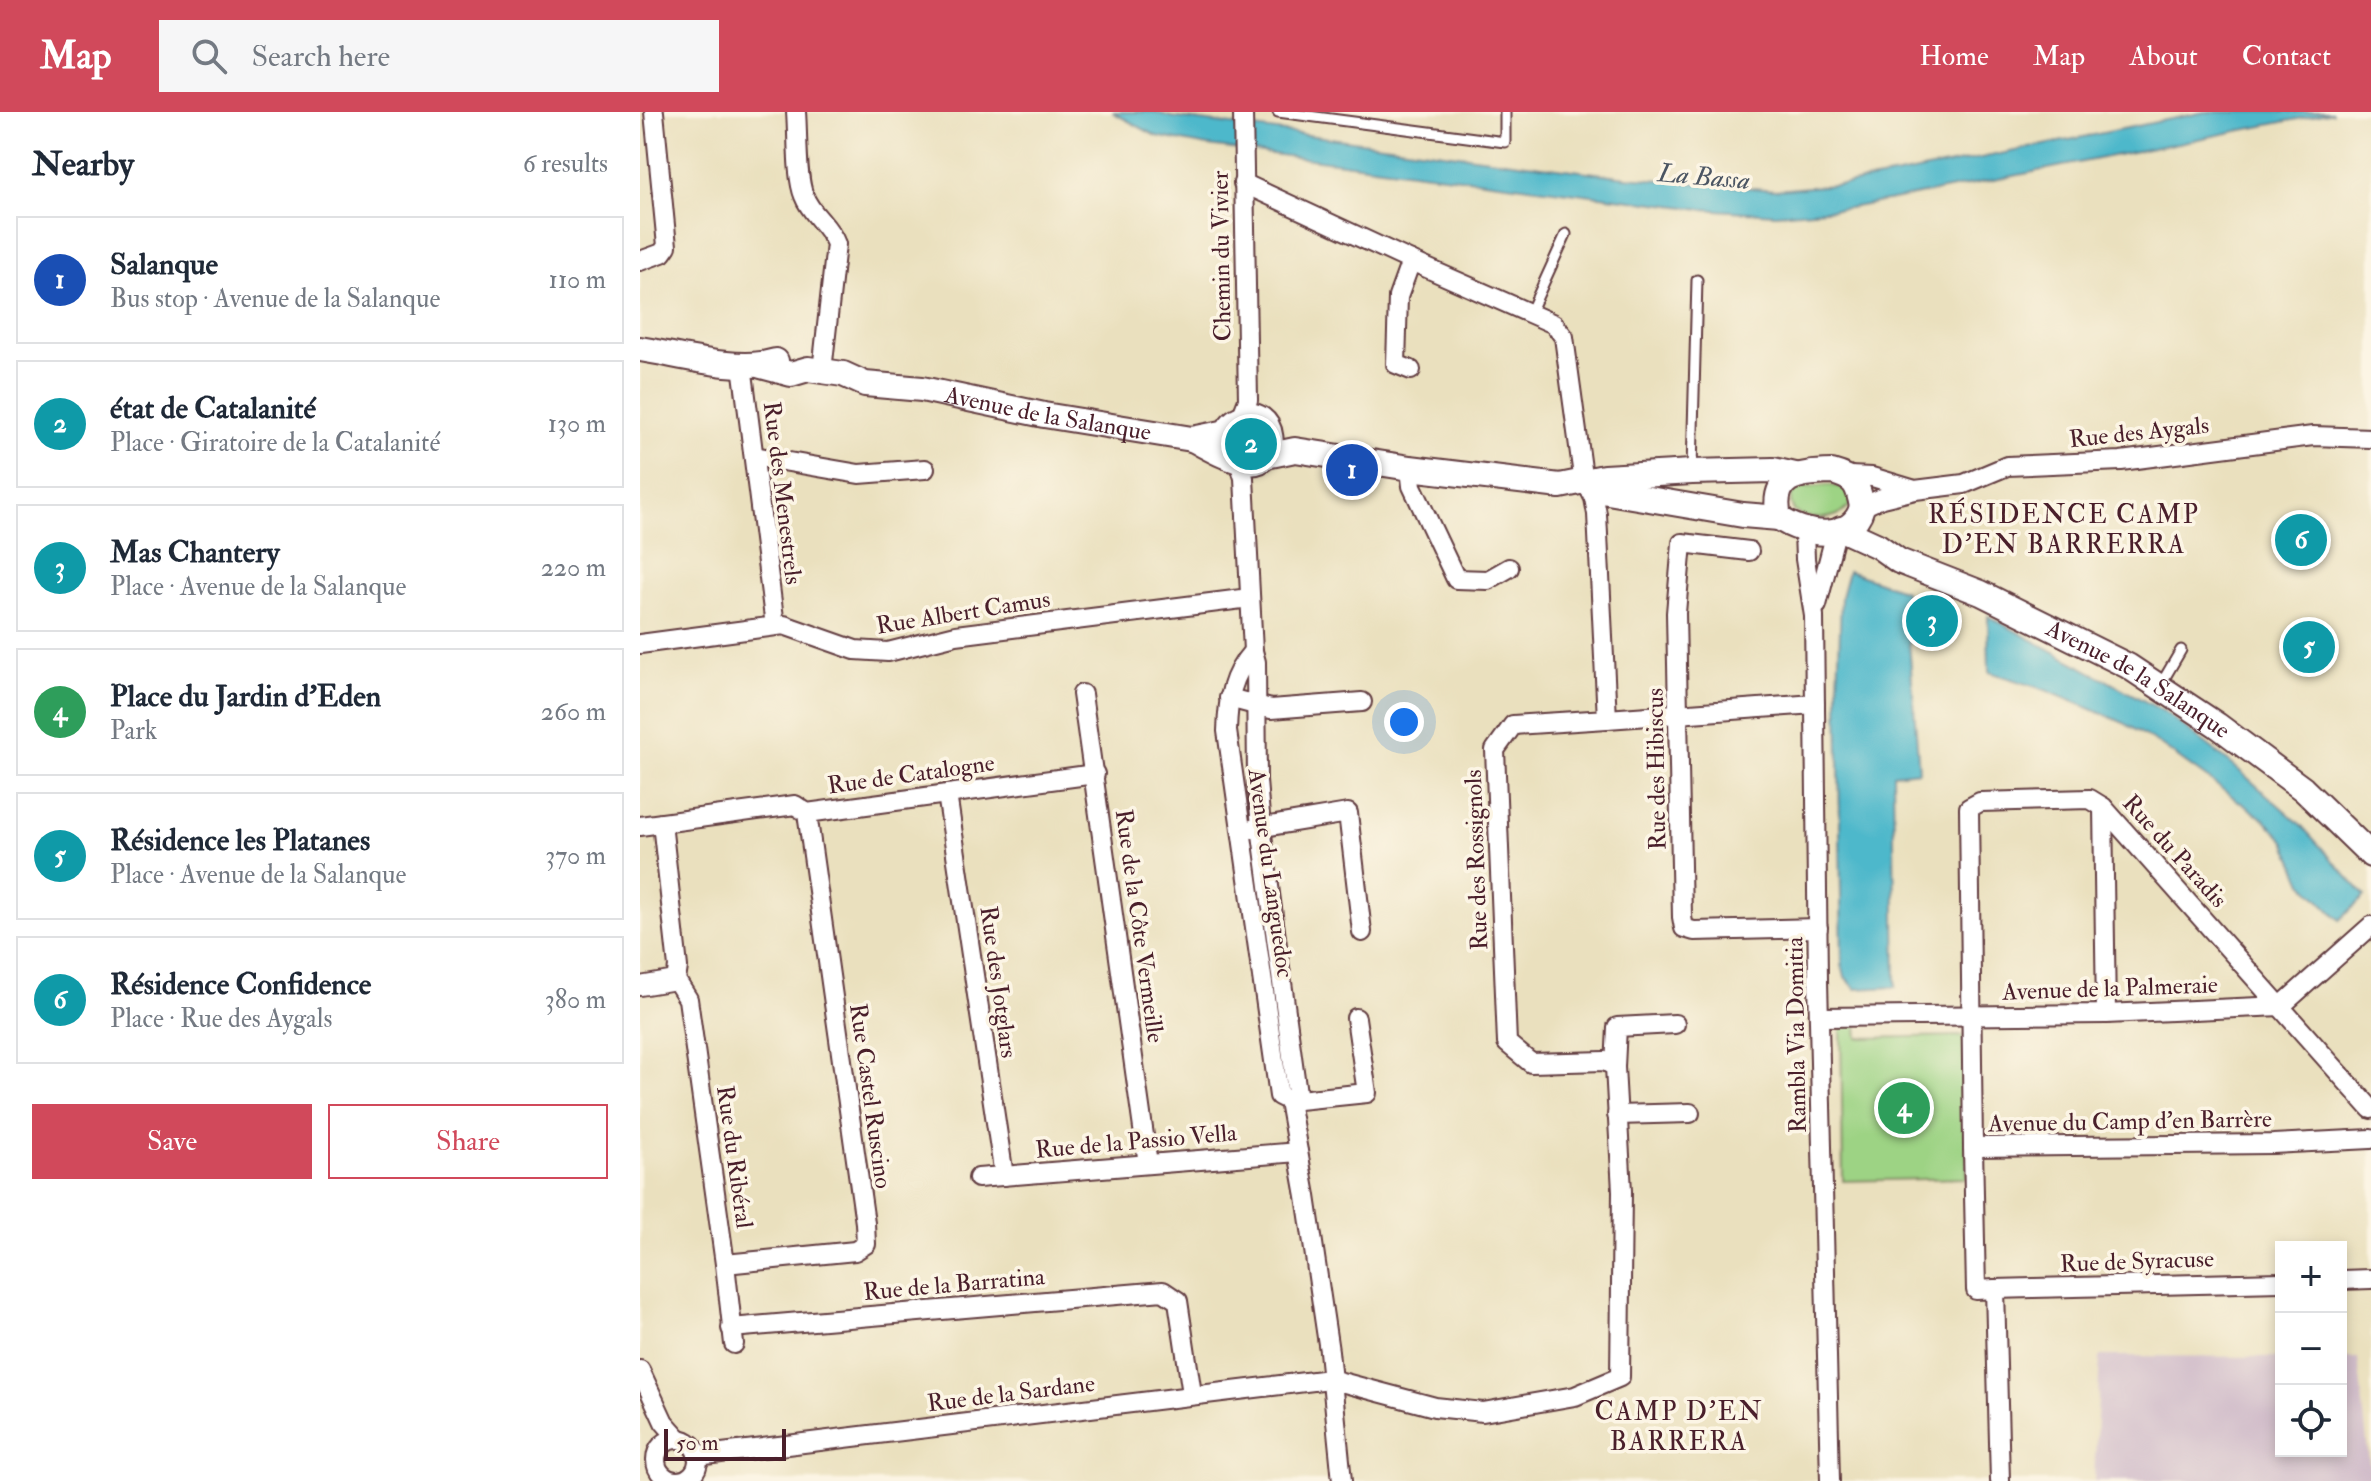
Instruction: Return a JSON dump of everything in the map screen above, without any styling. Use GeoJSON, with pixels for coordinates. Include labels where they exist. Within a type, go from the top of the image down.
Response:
{"type":"FeatureCollection","features":[{"type":"Feature","properties":{"kind":"street"},"geometry":{"type":"LineString","coordinates":[[640,261],[662,253],[667,246],[654,112]]}},
{"type":"Feature","properties":{"kind":"street"},"geometry":{"type":"LineString","coordinates":[[796,112],[802,193],[808,206],[832,231],[836,244],[824,371]]}},
{"type":"Feature","properties":{"kind":"street","name":"Chemin du Vivier"},"geometry":{"type":"LineString","coordinates":[[1242,117],[1248,442]]}},
{"type":"Feature","properties":{"kind":"street"},"geometry":{"type":"LineString","coordinates":[[1243,183],[1554,324],[1564,337],[1585,483],[1594,498],[1597,514],[1607,719],[1815,704]]}},
{"type":"Feature","properties":{"kind":"street"},"geometry":{"type":"LineString","coordinates":[[1411,261],[1398,297],[1396,364],[1411,370]]}},
{"type":"Feature","properties":{"kind":"street","name":"Avenue de la Salanque"},"geometry":{"type":"LineString","coordinates":[[640,349],[752,366],[778,361],[803,362],[824,371],[866,369],[905,387],[1044,415],[1192,439],[1248,442]]}},
{"type":"Feature","properties":{"kind":"street","name":"Rue des Menestrels"},"geometry":{"type":"LineString","coordinates":[[752,366],[754,456],[775,626]]}},
{"type":"Feature","properties":{"kind":"street","name":"Rue des Aygals"},"geometry":{"type":"LineString","coordinates":[[1849,521],[1882,498],[1964,484],[2007,466],[2121,461],[2313,436],[2371,438]]}},
{"type":"Feature","properties":{"kind":"street"},"geometry":{"type":"LineString","coordinates":[[1248,442],[1410,468],[1560,486],[1604,477],[1773,470],[1795,475],[1832,472],[1849,476],[1856,485],[1849,521],[1804,531],[1779,518],[1743,515],[1602,491],[1585,483]]}},
{"type":"Feature","properties":{"kind":"street","name":"Avenue du Languedoc"},"geometry":{"type":"LineString","coordinates":[[1248,442],[1257,781],[1297,1093],[1289,1101]]}},
{"type":"Feature","properties":{"kind":"street"},"geometry":{"type":"LineString","coordinates":[[754,456],[859,474],[925,469]]}},
{"type":"Feature","properties":{"kind":"street"},"geometry":{"type":"LineString","coordinates":[[1410,468],[1412,486],[1456,579],[1488,580],[1509,568]]}},
{"type":"Feature","properties":{"kind":"street"},"geometry":{"type":"LineString","coordinates":[[1692,472],[1692,504]]}},
{"type":"Feature","properties":{"kind":"street"},"geometry":{"type":"LineString","coordinates":[[1779,518],[1776,504],[1778,492],[1784,482],[1795,475]]}},
{"type":"Feature","properties":{"kind":"street","name":"Rue des Aygals"},"geometry":{"type":"LineString","coordinates":[[1849,476],[1872,477],[1915,490]]}},
{"type":"Feature","properties":{"kind":"street","name":"Avenue de la Salanque"},"geometry":{"type":"LineString","coordinates":[[1849,521],[1899,561],[2013,608],[2128,666],[2217,725],[2303,789],[2371,855]]}},
{"type":"Feature","properties":{"kind":"street","name":"Rambla Via Domitia"},"geometry":{"type":"LineString","coordinates":[[1814,616],[1849,521]]}},
{"type":"Feature","properties":{"kind":"street","name":"Rambla Via Domitia"},"geometry":{"type":"LineString","coordinates":[[1804,531],[1814,616],[1830,1481]]}},
{"type":"Feature","properties":{"kind":"street","name":"Rue des Hibiscus"},"geometry":{"type":"LineString","coordinates":[[1749,551],[1682,543],[1676,613],[1684,928],[1694,931],[1818,928]]}},
{"type":"Feature","properties":{"kind":"street","name":"Rue Albert Camus"},"geometry":{"type":"LineString","coordinates":[[640,644],[784,625],[855,650],[888,652],[956,635],[1250,598]]}},
{"type":"Feature","properties":{"kind":"street","name":"Avenue du Languedoc"},"geometry":{"type":"LineString","coordinates":[[1253,651],[1240,666],[1229,698],[1227,731],[1279,1096],[1289,1101]]}},
{"type":"Feature","properties":{"kind":"street","name":"Rue de la Côte Vermeille"},"geometry":{"type":"LineString","coordinates":[[1082,694],[1148,1164]]}},
{"type":"Feature","properties":{"kind":"street"},"geometry":{"type":"LineString","coordinates":[[1229,698],[1271,709],[1362,702]]}},
{"type":"Feature","properties":{"kind":"street","name":"Rue des Rossignols"},"geometry":{"type":"LineString","coordinates":[[1607,719],[1513,725],[1495,750],[1507,1043],[1531,1063],[1605,1061],[1615,1067]]}},
{"type":"Feature","properties":{"kind":"street","name":"Rue de Catalogne"},"geometry":{"type":"LineString","coordinates":[[640,826],[795,805],[807,813],[1095,774]]}},
{"type":"Feature","properties":{"kind":"street","name":"Rue des Jotglars"},"geometry":{"type":"LineString","coordinates":[[947,794],[1004,1176]]}},
{"type":"Feature","properties":{"kind":"street","name":"Rue du Paradis"},"geometry":{"type":"LineString","coordinates":[[1971,1015],[1969,808],[1980,802],[2090,799],[2103,807],[2371,1109]]}},
{"type":"Feature","properties":{"kind":"street"},"geometry":{"type":"LineString","coordinates":[[2103,807],[2106,1014]]}},
{"type":"Feature","properties":{"kind":"street","name":"Rue Castel Ruscino"},"geometry":{"type":"LineString","coordinates":[[725,1264],[855,1251],[866,1244],[807,813]]}},
{"type":"Feature","properties":{"kind":"street"},"geometry":{"type":"LineString","coordinates":[[1241,830],[1348,813],[1362,932]]}},
{"type":"Feature","properties":{"kind":"street","name":"Rue du Ribéral"},"geometry":{"type":"LineString","coordinates":[[662,823],[678,967],[676,980],[688,999],[732,1336]]}},
{"type":"Feature","properties":{"kind":"street"},"geometry":{"type":"LineString","coordinates":[[2281,1006],[2371,926]]}},
{"type":"Feature","properties":{"kind":"street"},"geometry":{"type":"LineString","coordinates":[[640,986],[676,980]]}},
{"type":"Feature","properties":{"kind":"street","name":"Avenue de la Palmeraie"},"geometry":{"type":"LineString","coordinates":[[1820,1017],[2106,1014],[2281,1006]]}},
{"type":"Feature","properties":{"kind":"street","name":"Avenue du Camp d'en Barrère"},"geometry":{"type":"LineString","coordinates":[[1971,1015],[1973,1147],[2273,1144],[2371,1139]]}},
{"type":"Feature","properties":{"kind":"street"},"geometry":{"type":"LineString","coordinates":[[1289,1101],[1367,1093],[1356,1018]]}},
{"type":"Feature","properties":{"kind":"street"},"geometry":{"type":"LineString","coordinates":[[1330,1379],[1435,1407],[1483,1412],[1575,1396],[1620,1377],[1622,1191],[1615,1067],[1617,1027],[1675,1024]]}},
{"type":"Feature","properties":{"kind":"street","name":"Avenue du Languedoc"},"geometry":{"type":"LineString","coordinates":[[1289,1101],[1329,1351],[1342,1481]]}},
{"type":"Feature","properties":{"kind":"street"},"geometry":{"type":"LineString","coordinates":[[1617,1115],[1690,1113]]}},
{"type":"Feature","properties":{"kind":"street"},"geometry":{"type":"LineString","coordinates":[[1973,1147],[1976,1290],[1995,1289],[2000,1481]]}},
{"type":"Feature","properties":{"kind":"street","name":"Rue de la Passio Vella"},"geometry":{"type":"LineString","coordinates":[[978,1178],[1298,1152]]}},
{"type":"Feature","properties":{"kind":"street"},"geometry":{"type":"LineString","coordinates":[[2347,1280],[2371,1279]]}},
{"type":"Feature","properties":{"kind":"street","name":"Rue de Syracuse"},"geometry":{"type":"LineString","coordinates":[[1995,1289],[2275,1282]]}},
{"type":"Feature","properties":{"kind":"street","name":"Rue de la Barratina"},"geometry":{"type":"LineString","coordinates":[[732,1336],[1163,1291],[1178,1301],[1192,1394]]}},
{"type":"Feature","properties":{"kind":"street"},"geometry":{"type":"LineString","coordinates":[[640,1370],[664,1422],[659,1452]]}},
{"type":"Feature","properties":{"kind":"street","name":"Rue de la Sardane"},"geometry":{"type":"LineString","coordinates":[[688,1474],[1192,1394],[1330,1379]]}},
{"type":"Feature","properties":{"kind":"street"},"geometry":{"type":"LineString","coordinates":[[640,1386],[658,1424],[659,1452],[664,1477],[688,1474],[691,1444],[659,1452]]}},
{"type":"Feature","properties":{"kind":"lane"},"geometry":{"type":"LineString","coordinates":[[1278,112],[1505,142],[1505,112]]}},
{"type":"Feature","properties":{"kind":"lane"},"geometry":{"type":"LineString","coordinates":[[1530,313],[1566,234]]}},
{"type":"Feature","properties":{"kind":"lane"},"geometry":{"type":"LineString","coordinates":[[1692,472],[1697,280]]}},
{"type":"Feature","properties":{"kind":"lane"},"geometry":{"type":"LineString","coordinates":[[2159,687],[2181,650]]}},
{"type":"Feature","properties":{"kind":"shaded area"},"geometry":{"type":"Polygon","coordinates":[[[2100,1356],[2275,1357],[2275,1457],[2347,1457],[2347,1358],[2358,1358],[2371,1481],[2094,1481],[2100,1356]]]}},
{"type":"Feature","properties":{"kind":"green space"},"geometry":{"type":"Polygon","coordinates":[[[1830,485],[1844,488],[1850,496],[1850,506],[1844,511],[1823,518],[1808,517],[1794,511],[1792,494],[1798,488],[1830,485]]]}},
{"type":"Feature","properties":{"kind":"green space"},"geometry":{"type":"Polygon","coordinates":[[[1857,1025],[1858,1038],[1964,1036],[1967,1178],[1843,1181],[1841,1027],[1857,1025]]]}},
{"type":"Feature","properties":{"kind":"water"},"geometry":{"type":"Polygon","coordinates":[[[1112,112],[1155,112],[1171,117],[1626,177],[1775,190],[1846,184],[1898,175],[2205,112],[2333,112],[1849,208],[1775,214],[1702,209],[1208,146],[1156,136],[1112,112]]]}},
{"type":"Feature","properties":{"kind":"water"},"geometry":{"type":"Polygon","coordinates":[[[1848,571],[1905,591],[1919,771],[1893,774],[1896,987],[1856,989],[1845,977],[1842,965],[1838,691],[1841,597],[1848,571]]]}},
{"type":"Feature","properties":{"kind":"water"},"geometry":{"type":"Polygon","coordinates":[[[1988,616],[2163,711],[2234,766],[2300,824],[2365,896],[2340,920],[2303,883],[2285,841],[2265,820],[2162,746],[2124,723],[2043,689],[1989,672],[1988,616]]]}},
{"type":"Feature","properties":{"kind":"place","name":"état de Catalanité"},"geometry":{"type":"Point","coordinates":[1251,444]}},
{"type":"Feature","properties":{"kind":"place","name":"Salanque"},"geometry":{"type":"Point","coordinates":[1352,470]}},
{"type":"Feature","properties":{"kind":"place","name":"Résidence Confidence"},"geometry":{"type":"Point","coordinates":[2301,540]}},
{"type":"Feature","properties":{"kind":"place","name":"Mas Chantery"},"geometry":{"type":"Point","coordinates":[1932,621]}},
{"type":"Feature","properties":{"kind":"place","name":"Résidence les Platanes"},"geometry":{"type":"Point","coordinates":[2309,647]}},
{"type":"Feature","properties":{"kind":"place","name":"Place du Jardin d'Eden"},"geometry":{"type":"Point","coordinates":[1904,1108]}},
{"type":"Feature","properties":{"kind":"district","name":"RÉSIDENCE CAMP D'EN BARRERRA"},"geometry":{"type":"Point","coordinates":[2064,529]}},
{"type":"Feature","properties":{"kind":"district","name":"CAMP D'EN BARRERA"},"geometry":{"type":"Point","coordinates":[1679,1426]}},
{"type":"Feature","properties":{"kind":"water label","name":"La Bassa"},"geometry":{"type":"Point","coordinates":[1704,176]}}]}
